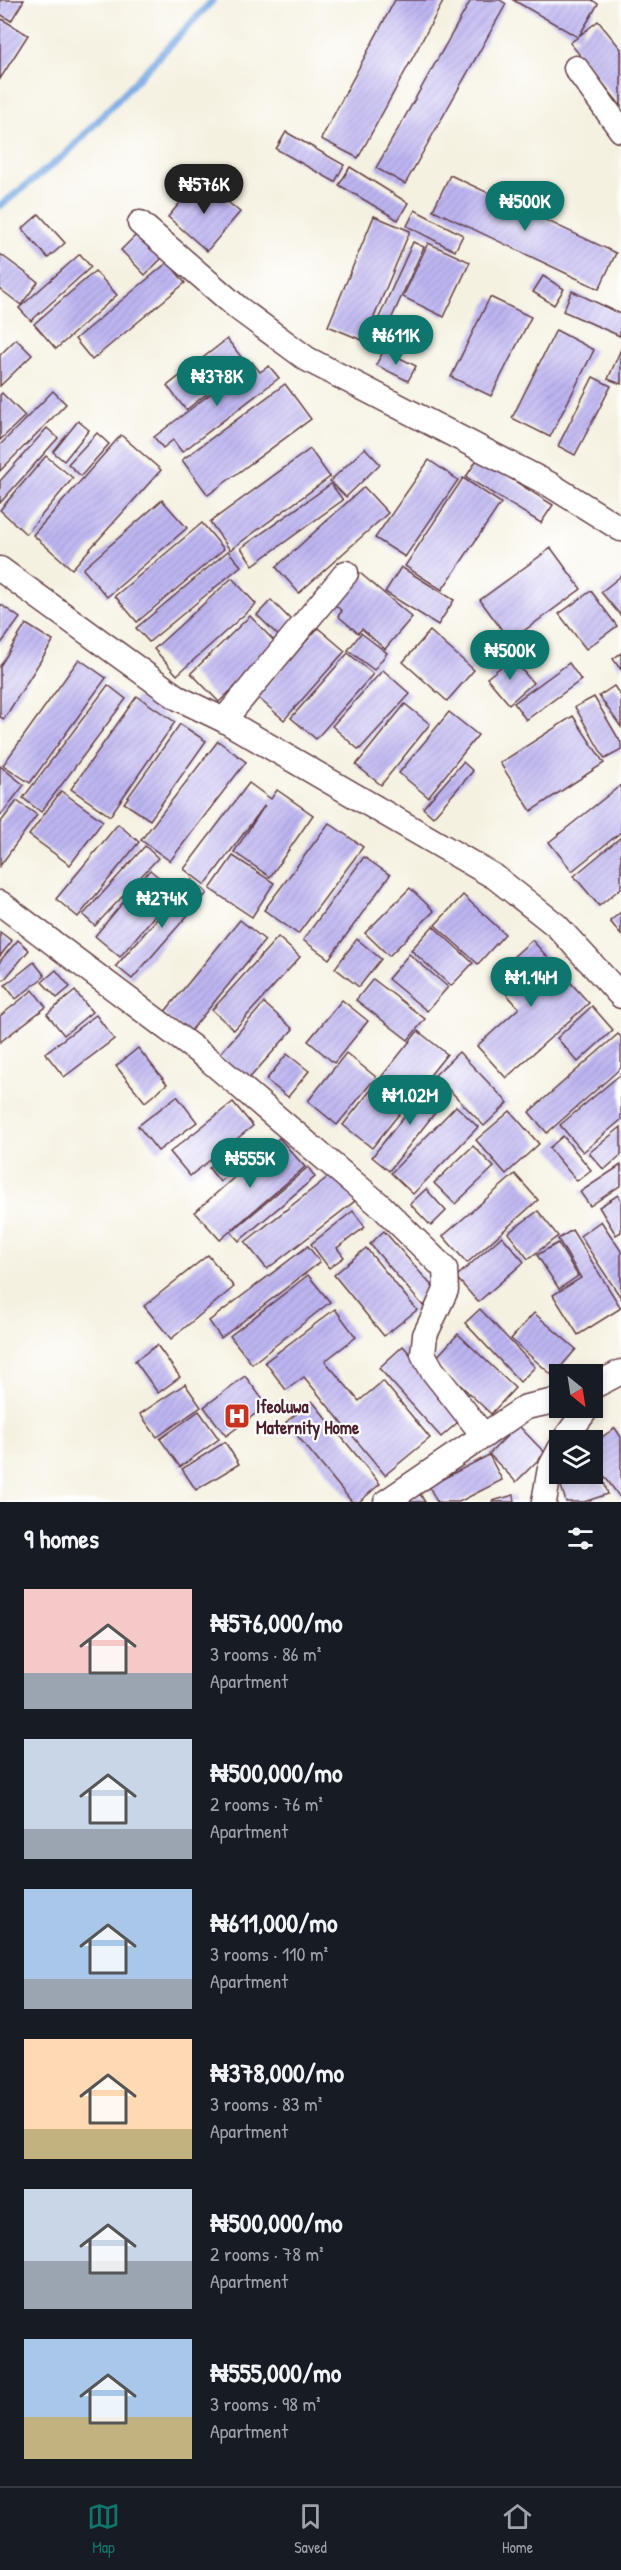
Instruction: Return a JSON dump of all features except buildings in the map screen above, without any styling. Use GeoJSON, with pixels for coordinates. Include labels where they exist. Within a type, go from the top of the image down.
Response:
{"type":"FeatureCollection","features":[{"type":"Feature","properties":{"kind":"street"},"geometry":{"type":"LineString","coordinates":[[576,68],[621,130]]}},
{"type":"Feature","properties":{"kind":"street"},"geometry":{"type":"LineString","coordinates":[[140,223],[238,308],[307,359],[549,484],[621,529]]}},
{"type":"Feature","properties":{"kind":"street"},"geometry":{"type":"LineString","coordinates":[[0,569],[178,698],[224,720],[495,877],[557,926],[621,996]]}},
{"type":"Feature","properties":{"kind":"street"},"geometry":{"type":"LineString","coordinates":[[224,720],[346,573]]}},
{"type":"Feature","properties":{"kind":"street"},"geometry":{"type":"LineString","coordinates":[[0,903],[208,1059],[382,1207],[445,1269],[446,1290],[425,1335],[423,1354],[432,1370],[484,1436]]}},
{"type":"Feature","properties":{"kind":"street"},"geometry":{"type":"LineString","coordinates":[[386,1502],[526,1407],[549,1402]]}},
{"type":"Feature","properties":{"kind":"street"},"geometry":{"type":"LineString","coordinates":[[544,1502],[549,1474]]}},
{"type":"Feature","properties":{"kind":"waterway"},"geometry":{"type":"LineString","coordinates":[[0,206],[67,153],[213,0]]}},
{"type":"Feature","properties":{"kind":"place","name":"Ifeoluwa Maternity Home"},"geometry":{"type":"Point","coordinates":[237,1416]}}]}
